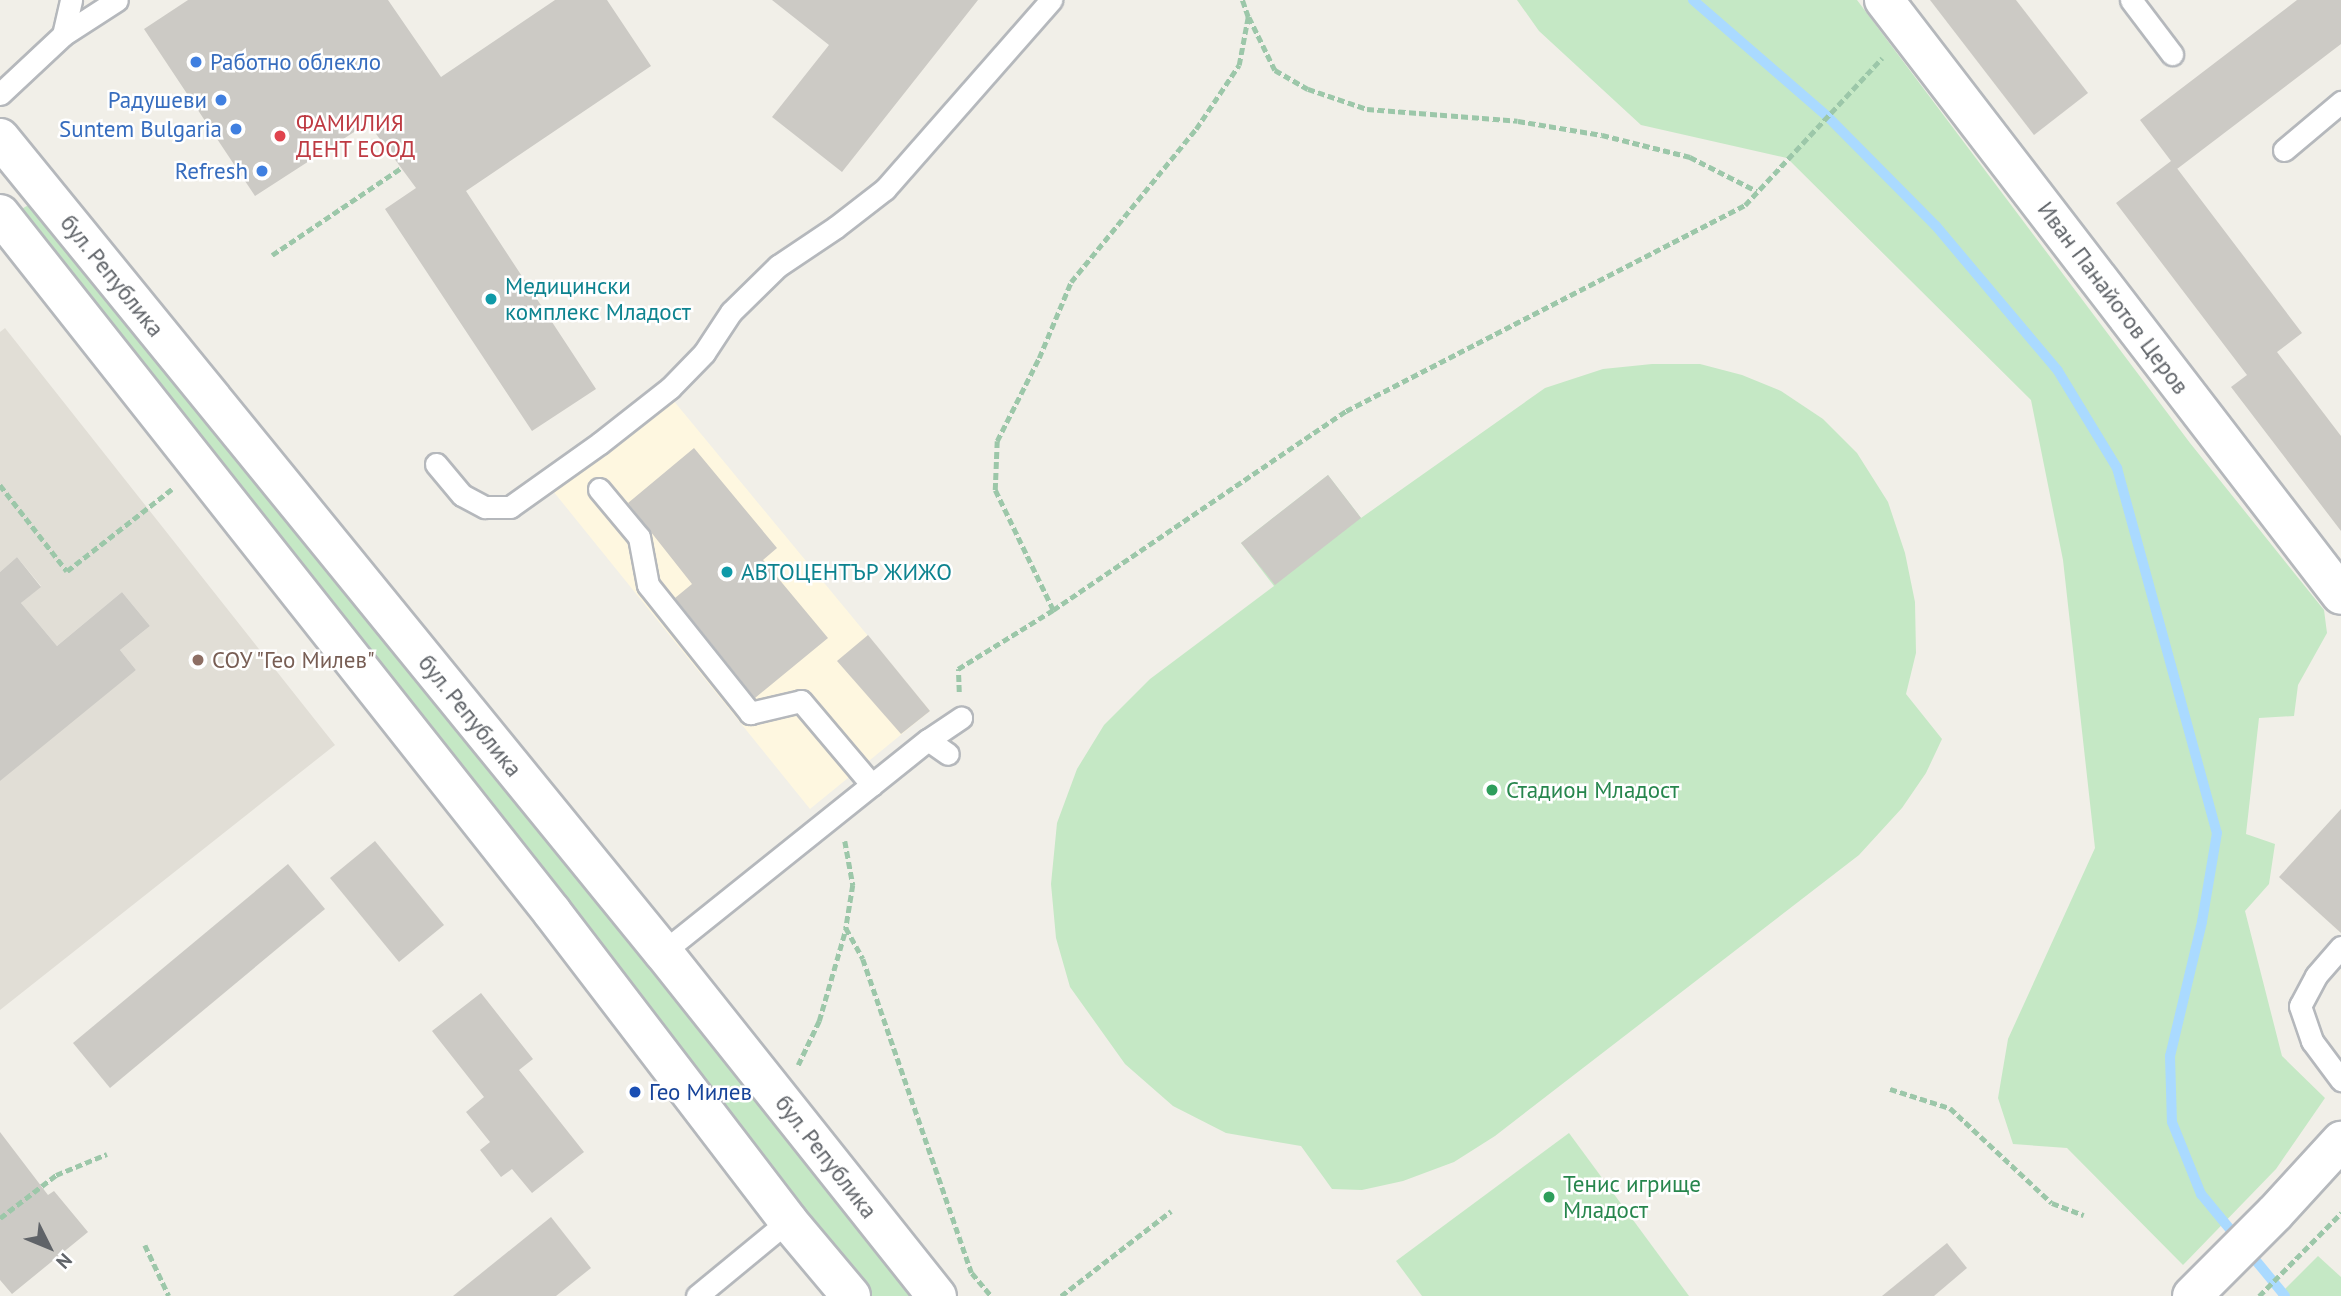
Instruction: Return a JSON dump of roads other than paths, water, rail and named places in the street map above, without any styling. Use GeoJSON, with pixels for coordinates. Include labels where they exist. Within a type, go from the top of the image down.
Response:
{"type":"FeatureCollection","features":[{"type":"Feature","properties":{"kind":"street","name":"Иван Панайотов Церов"},"geometry":{"type":"LineString","coordinates":[[1884,0],[2341,596]]}},
{"type":"Feature","properties":{"kind":"street","name":"бул. Република"},"geometry":{"type":"LineString","coordinates":[[0,138],[663,952],[937,1296]]}},
{"type":"Feature","properties":{"kind":"street"},"geometry":{"type":"LineString","coordinates":[[0,214],[552,912],[788,1221],[852,1296]]}},
{"type":"Feature","properties":{"kind":"street"},"geometry":{"type":"LineString","coordinates":[[2197,1290],[2275,1213],[2341,1142]]}},
{"type":"Feature","properties":{"kind":"lane"},"geometry":{"type":"LineString","coordinates":[[63,35],[71,0]]}},
{"type":"Feature","properties":{"kind":"lane"},"geometry":{"type":"LineString","coordinates":[[0,93],[63,35],[117,0]]}},
{"type":"Feature","properties":{"kind":"lane"},"geometry":{"type":"LineString","coordinates":[[436,464],[462,495],[485,507],[510,507],[600,443],[670,388],[704,353],[731,312],[778,266],[836,227],[885,189],[1051,0]]}},
{"type":"Feature","properties":{"kind":"lane"},"geometry":{"type":"LineString","coordinates":[[2131,0],[2172,54]]}},
{"type":"Feature","properties":{"kind":"lane"},"geometry":{"type":"LineString","coordinates":[[2284,150],[2341,102]]}},
{"type":"Feature","properties":{"kind":"lane"},"geometry":{"type":"LineString","coordinates":[[599,489],[639,537],[648,585],[750,713],[801,701],[872,785]]}},
{"type":"Feature","properties":{"kind":"lane"},"geometry":{"type":"LineString","coordinates":[[663,952],[928,740],[961,718]]}},
{"type":"Feature","properties":{"kind":"lane"},"geometry":{"type":"LineString","coordinates":[[928,740],[948,754]]}},
{"type":"Feature","properties":{"kind":"lane"},"geometry":{"type":"LineString","coordinates":[[2341,947],[2316,976],[2301,1006],[2312,1041],[2341,1080]]}},
{"type":"Feature","properties":{"kind":"lane"},"geometry":{"type":"LineString","coordinates":[[697,1296],[788,1221]]}},
{"type":"Feature","properties":{"kind":"waterway"},"geometry":{"type":"LineString","coordinates":[[1693,0],[1829,118],[1936,226],[2058,371],[2117,468],[2217,833],[2202,922],[2170,1056],[2172,1122],[2201,1194],[2285,1296]]}},
{"type":"Feature","properties":{"kind":"place","name":"Работно облекло"},"geometry":{"type":"Point","coordinates":[196,62]}},
{"type":"Feature","properties":{"kind":"place","name":"Радушеви"},"geometry":{"type":"Point","coordinates":[221,100]}},
{"type":"Feature","properties":{"kind":"place","name":"Suntem Bulgaria"},"geometry":{"type":"Point","coordinates":[236,129]}},
{"type":"Feature","properties":{"kind":"place","name":"ФАМИЛИЯ ДЕНТ ЕООД"},"geometry":{"type":"Point","coordinates":[280,136]}},
{"type":"Feature","properties":{"kind":"place","name":"Refresh"},"geometry":{"type":"Point","coordinates":[262,171]}},
{"type":"Feature","properties":{"kind":"place","name":"Медицински комплекс Младост"},"geometry":{"type":"Point","coordinates":[491,299]}},
{"type":"Feature","properties":{"kind":"place","name":"АВТОЦЕНТЪР ЖИЖО"},"geometry":{"type":"Point","coordinates":[727,572]}},
{"type":"Feature","properties":{"kind":"place","name":"СОУ \"Гео Милев\""},"geometry":{"type":"Point","coordinates":[198,660]}},
{"type":"Feature","properties":{"kind":"place","name":"Стадион Младост"},"geometry":{"type":"Point","coordinates":[1492,790]}},
{"type":"Feature","properties":{"kind":"place","name":"Гео Милев"},"geometry":{"type":"Point","coordinates":[635,1092]}},
{"type":"Feature","properties":{"kind":"place","name":"Тенис игрище Младост"},"geometry":{"type":"Point","coordinates":[1549,1197]}}]}
